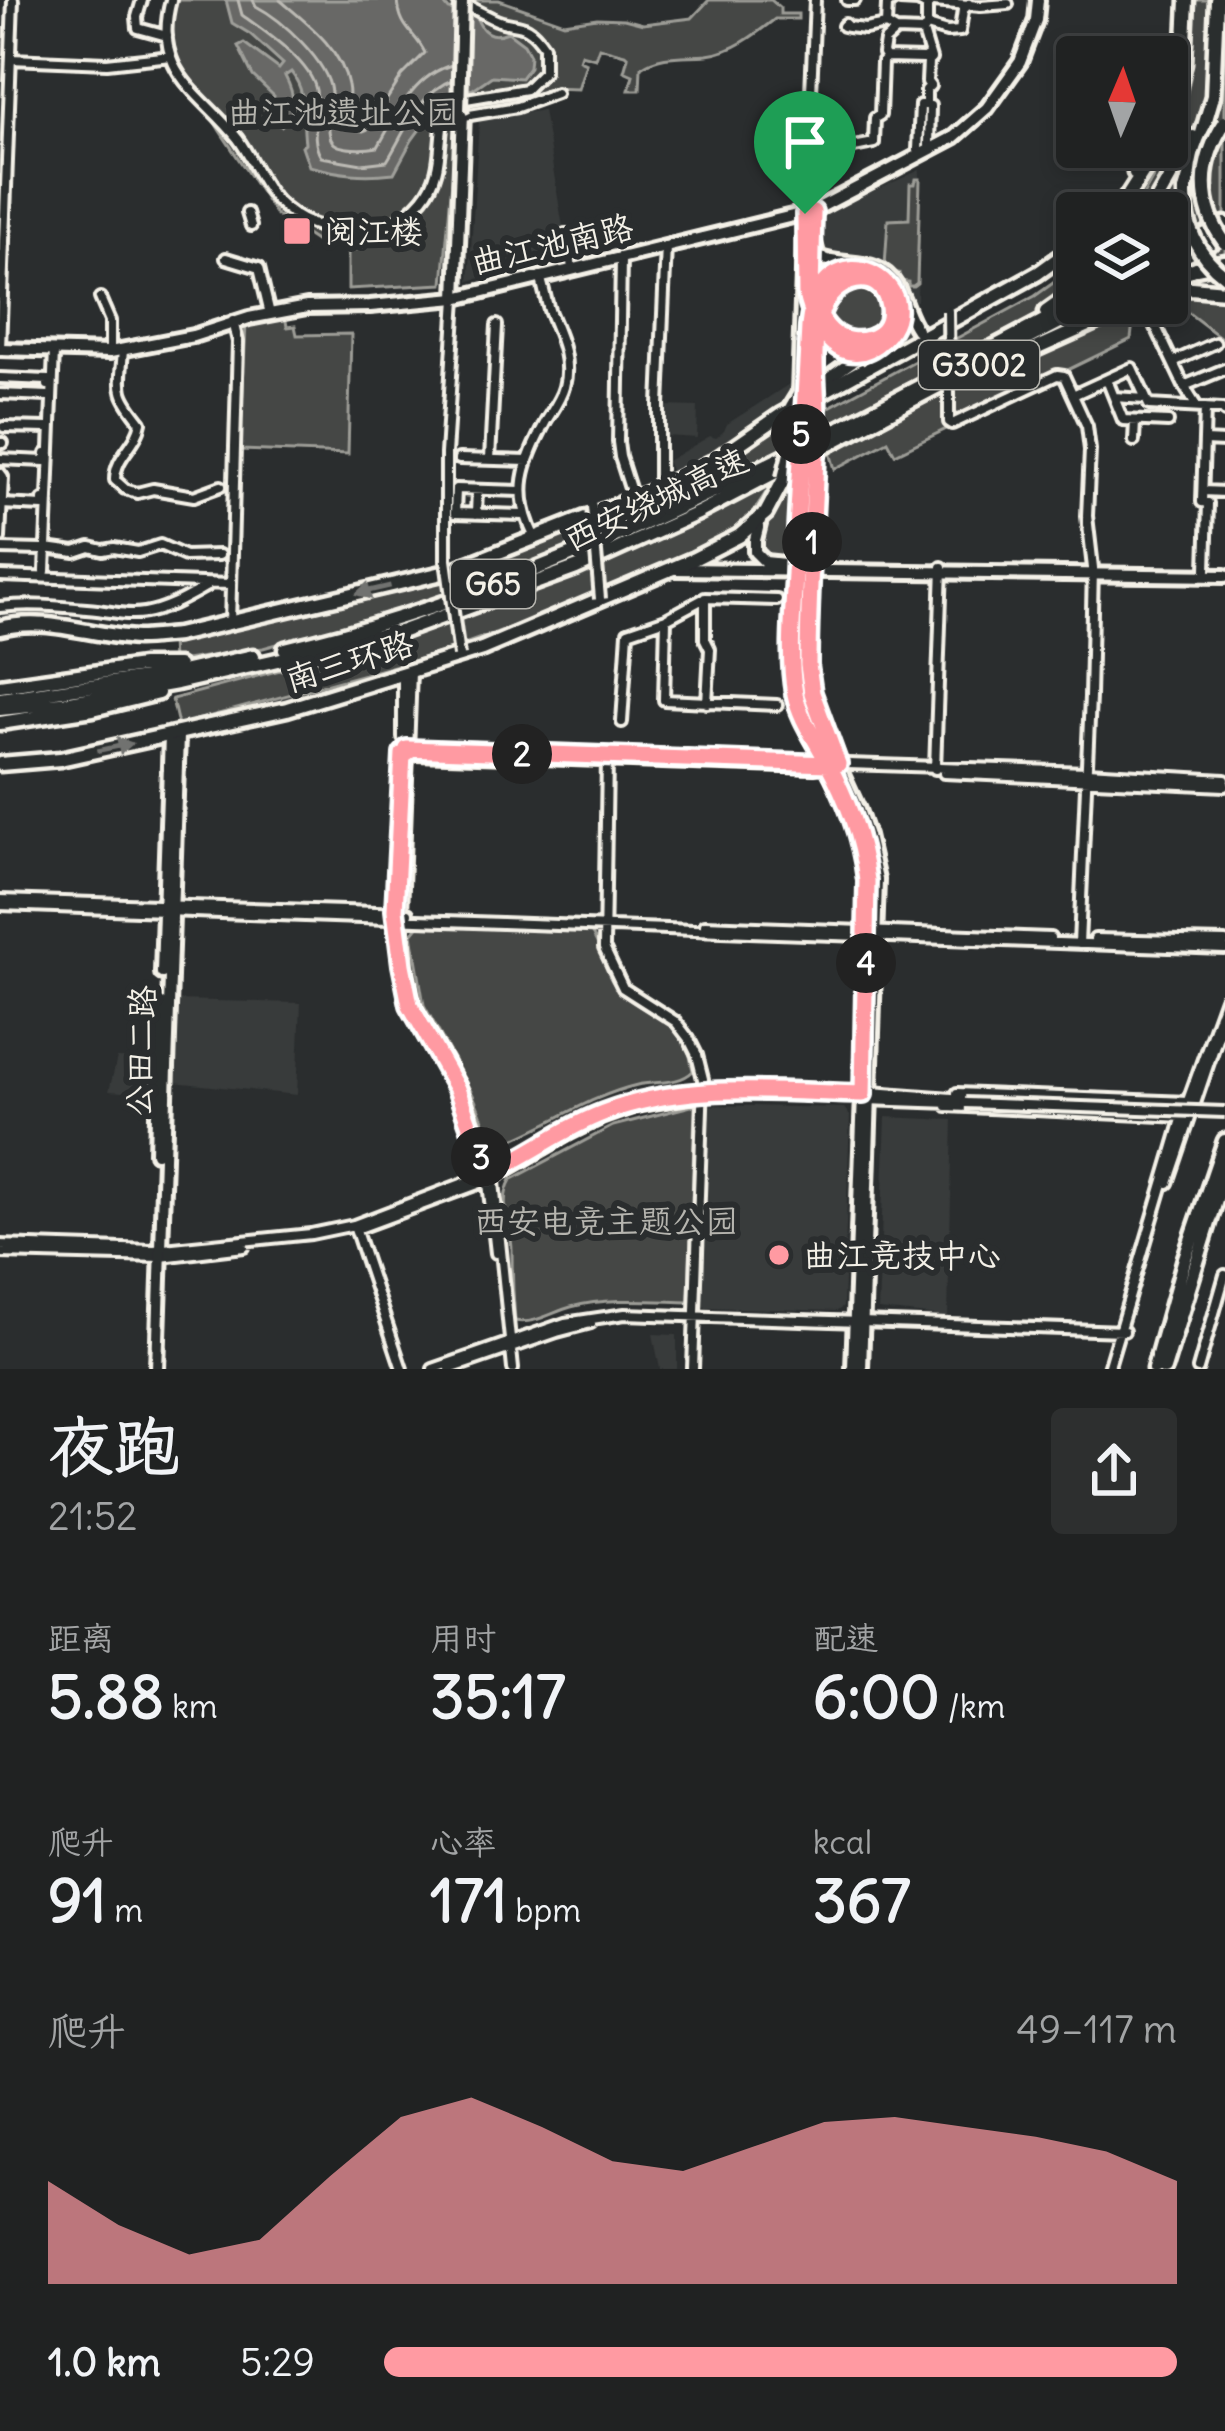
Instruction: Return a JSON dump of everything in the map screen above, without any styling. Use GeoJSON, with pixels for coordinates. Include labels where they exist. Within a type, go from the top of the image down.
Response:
{"type":"FeatureCollection","features":[{"type":"Feature","properties":{"kind":"highway"},"geometry":{"type":"LineString","coordinates":[[1179,36],[1183,0]]}},
{"type":"Feature","properties":{"kind":"highway"},"geometry":{"type":"LineString","coordinates":[[1183,0],[1184,36]]}},
{"type":"Feature","properties":{"kind":"highway"},"geometry":{"type":"LineString","coordinates":[[1217,0],[1213,96],[1189,169],[1185,211],[1192,237],[1225,276]]}},
{"type":"Feature","properties":{"kind":"highway"},"geometry":{"type":"LineString","coordinates":[[1162,192],[1192,140],[1208,94],[1216,43]]}},
{"type":"Feature","properties":{"kind":"highway"},"geometry":{"type":"LineString","coordinates":[[1188,256],[1225,239],[1208,212],[1204,183],[1209,153],[1225,122]]}},
{"type":"Feature","properties":{"kind":"highway"},"geometry":{"type":"LineString","coordinates":[[1188,244],[1225,224]]}},
{"type":"Feature","properties":{"kind":"highway","name":"南三环路"},"geometry":{"type":"LineString","coordinates":[[0,628],[48,624],[136,638],[177,635],[451,572],[634,501],[713,462],[781,415],[1056,260]]}},
{"type":"Feature","properties":{"kind":"highway"},"geometry":{"type":"LineString","coordinates":[[1188,271],[1225,262]]}},
{"type":"Feature","properties":{"kind":"highway","name":"南三环路"},"geometry":{"type":"LineString","coordinates":[[0,764],[60,759],[287,709],[482,649],[667,570],[739,536],[760,520],[784,479],[793,441],[807,416],[825,400],[1056,269]]}},
{"type":"Feature","properties":{"kind":"highway"},"geometry":{"type":"LineString","coordinates":[[1188,288],[1225,291]]}},
{"type":"Feature","properties":{"kind":"highway"},"geometry":{"type":"LineString","coordinates":[[952,368],[1056,305]]}},
{"type":"Feature","properties":{"kind":"highway","name":"西安绕城高速"},"geometry":{"type":"LineString","coordinates":[[0,699],[172,674],[268,653],[395,618],[572,556],[739,480],[1056,314]]}},
{"type":"Feature","properties":{"kind":"highway","name":"西安绕城高速"},"geometry":{"type":"LineString","coordinates":[[0,709],[134,690],[403,631],[576,568],[698,513],[1057,324]]}},
{"type":"Feature","properties":{"kind":"highway"},"geometry":{"type":"LineString","coordinates":[[1038,346],[1080,324]]}},
{"type":"Feature","properties":{"kind":"highway","name":"G65"},"geometry":{"type":"LineString","coordinates":[[862,428],[1089,324]]}},
{"type":"Feature","properties":{"kind":"highway"},"geometry":{"type":"LineString","coordinates":[[0,686],[268,653]]}},
{"type":"Feature","properties":{"kind":"highway"},"geometry":{"type":"LineString","coordinates":[[0,723],[113,704],[294,656]]}},
{"type":"Feature","properties":{"kind":"highway"},"geometry":{"type":"LineString","coordinates":[[1154,1369],[1225,1142]]}},
{"type":"Feature","properties":{"kind":"highway"},"geometry":{"type":"LineString","coordinates":[[1164,1369],[1225,1171]]}},
{"type":"Feature","properties":{"kind":"main road"},"geometry":{"type":"LineString","coordinates":[[456,296],[462,0]]}},
{"type":"Feature","properties":{"kind":"main road"},"geometry":{"type":"LineString","coordinates":[[954,133],[987,108],[1020,62],[1036,20],[1035,0]]}},
{"type":"Feature","properties":{"kind":"main road","name":"曲江池南路"},"geometry":{"type":"LineString","coordinates":[[540,277],[808,211],[954,133]]}},
{"type":"Feature","properties":{"kind":"main road","name":"曲江池南路"},"geometry":{"type":"LineString","coordinates":[[808,211],[954,133]]}},
{"type":"Feature","properties":{"kind":"main road"},"geometry":{"type":"LineString","coordinates":[[808,211],[818,257],[857,262],[887,274],[916,330]]}},
{"type":"Feature","properties":{"kind":"main road"},"geometry":{"type":"LineString","coordinates":[[796,401],[808,211]]}},
{"type":"Feature","properties":{"kind":"main road"},"geometry":{"type":"LineString","coordinates":[[812,236],[810,279],[818,315],[833,334],[856,342],[870,339],[888,320]]}},
{"type":"Feature","properties":{"kind":"main road","name":"曲江池南路"},"geometry":{"type":"LineString","coordinates":[[233,321],[307,307],[456,296],[666,246]]}},
{"type":"Feature","properties":{"kind":"main road"},"geometry":{"type":"LineString","coordinates":[[800,641],[807,370],[810,316],[816,297],[826,281],[849,269],[871,272],[892,290],[905,322],[916,330],[935,331]]}},
{"type":"Feature","properties":{"kind":"main road"},"geometry":{"type":"LineString","coordinates":[[804,276],[808,307],[817,327],[829,341],[850,350],[869,348],[887,334],[896,313],[892,290]]}},
{"type":"Feature","properties":{"kind":"main road"},"geometry":{"type":"LineString","coordinates":[[781,415],[796,401],[857,358],[885,331],[886,299],[875,286],[858,280],[844,283],[835,288],[820,314],[815,381],[800,641],[798,686],[852,813],[867,881],[867,1096],[857,1369]]}},
{"type":"Feature","properties":{"kind":"main road","name":"曲江池南路"},"geometry":{"type":"LineString","coordinates":[[0,347],[117,349],[194,336],[269,310],[307,303],[456,296]]}},
{"type":"Feature","properties":{"kind":"main road","name":"曲江池南路"},"geometry":{"type":"LineString","coordinates":[[0,347],[117,349]]}},
{"type":"Feature","properties":{"kind":"main road"},"geometry":{"type":"LineString","coordinates":[[807,370],[793,671],[802,716],[818,734]]}},
{"type":"Feature","properties":{"kind":"main road"},"geometry":{"type":"LineString","coordinates":[[815,381],[818,424],[809,675],[818,734]]}},
{"type":"Feature","properties":{"kind":"main road"},"geometry":{"type":"LineString","coordinates":[[760,520],[754,545],[757,555],[769,563],[1225,573]]}},
{"type":"Feature","properties":{"kind":"main road"},"geometry":{"type":"LineString","coordinates":[[667,570],[795,563]]}},
{"type":"Feature","properties":{"kind":"main road"},"geometry":{"type":"LineString","coordinates":[[1093,571],[1225,573]]}},
{"type":"Feature","properties":{"kind":"main road","name":"公田二路"},"geometry":{"type":"LineString","coordinates":[[154,1369],[174,735]]}},
{"type":"Feature","properties":{"kind":"street"},"geometry":{"type":"LineString","coordinates":[[0,347],[11,0]]}},
{"type":"Feature","properties":{"kind":"street"},"geometry":{"type":"LineString","coordinates":[[0,279],[11,0]]}},
{"type":"Feature","properties":{"kind":"street"},"geometry":{"type":"LineString","coordinates":[[142,0],[138,28],[167,36]]}},
{"type":"Feature","properties":{"kind":"street"},"geometry":{"type":"LineString","coordinates":[[170,0],[167,36],[182,80],[234,134],[263,182],[295,217],[340,232],[368,230],[399,219],[429,190],[441,159],[448,102],[526,89],[544,71],[544,46],[532,31],[494,19],[462,0]]}},
{"type":"Feature","properties":{"kind":"street"},"geometry":{"type":"LineString","coordinates":[[808,211],[814,0]]}},
{"type":"Feature","properties":{"kind":"street"},"geometry":{"type":"LineString","coordinates":[[886,25],[890,1],[1008,4]]}},
{"type":"Feature","properties":{"kind":"street"},"geometry":{"type":"LineString","coordinates":[[923,147],[930,106],[926,105],[925,29],[931,3]]}},
{"type":"Feature","properties":{"kind":"street"},"geometry":{"type":"LineString","coordinates":[[886,58],[885,41],[896,32],[960,32],[965,7],[970,4]]}},
{"type":"Feature","properties":{"kind":"street"},"geometry":{"type":"LineString","coordinates":[[848,27],[886,25],[896,32]]}},
{"type":"Feature","properties":{"kind":"street"},"geometry":{"type":"LineString","coordinates":[[11,59],[107,63],[171,56]]}},
{"type":"Feature","properties":{"kind":"street"},"geometry":{"type":"LineString","coordinates":[[808,149],[839,150],[874,143],[882,62],[886,58],[927,59]]}},
{"type":"Feature","properties":{"kind":"street"},"geometry":{"type":"LineString","coordinates":[[463,114],[517,107],[556,93]]}},
{"type":"Feature","properties":{"kind":"street"},"geometry":{"type":"LineString","coordinates":[[248,213],[251,226]]}},
{"type":"Feature","properties":{"kind":"street"},"geometry":{"type":"LineString","coordinates":[[566,234],[572,267]]}},
{"type":"Feature","properties":{"kind":"street"},"geometry":{"type":"LineString","coordinates":[[659,489],[666,246]]}},
{"type":"Feature","properties":{"kind":"street"},"geometry":{"type":"LineString","coordinates":[[226,257],[259,268],[269,310]]}},
{"type":"Feature","properties":{"kind":"street"},"geometry":{"type":"LineString","coordinates":[[621,259],[618,442],[634,501]]}},
{"type":"Feature","properties":{"kind":"street"},"geometry":{"type":"LineString","coordinates":[[536,540],[524,515],[521,491],[536,441],[564,389],[565,373],[562,338],[540,277]]}},
{"type":"Feature","properties":{"kind":"street"},"geometry":{"type":"LineString","coordinates":[[456,296],[446,454],[446,560],[458,656]]}},
{"type":"Feature","properties":{"kind":"street"},"geometry":{"type":"LineString","coordinates":[[100,298],[117,349],[121,392],[128,410],[142,422],[138,437],[119,457],[115,480],[137,493],[153,489],[194,496],[221,486]]}},
{"type":"Feature","properties":{"kind":"street"},"geometry":{"type":"LineString","coordinates":[[948,311],[949,422],[1057,374],[1064,376],[1087,426],[1087,517],[1093,571],[1078,941]]}},
{"type":"Feature","properties":{"kind":"street"},"geometry":{"type":"LineString","coordinates":[[230,624],[238,342],[233,321]]}},
{"type":"Feature","properties":{"kind":"street"},"geometry":{"type":"LineString","coordinates":[[1155,324],[1184,386],[1202,408],[1202,502],[1208,503],[1205,570]]}},
{"type":"Feature","properties":{"kind":"street"},"geometry":{"type":"LineString","coordinates":[[490,459],[497,325]]}},
{"type":"Feature","properties":{"kind":"street"},"geometry":{"type":"LineString","coordinates":[[1173,362],[1215,344]]}},
{"type":"Feature","properties":{"kind":"street"},"geometry":{"type":"LineString","coordinates":[[43,571],[54,351]]}},
{"type":"Feature","properties":{"kind":"street"},"geometry":{"type":"LineString","coordinates":[[1073,394],[1132,368],[1149,405],[1224,410]]}},
{"type":"Feature","properties":{"kind":"street"},"geometry":{"type":"LineString","coordinates":[[1184,386],[1225,369]]}},
{"type":"Feature","properties":{"kind":"street"},"geometry":{"type":"LineString","coordinates":[[0,378],[48,380],[44,549]]}},
{"type":"Feature","properties":{"kind":"street"},"geometry":{"type":"LineString","coordinates":[[1107,380],[1123,420],[1168,422]]}},
{"type":"Feature","properties":{"kind":"street"},"geometry":{"type":"LineString","coordinates":[[0,394],[48,396]]}},
{"type":"Feature","properties":{"kind":"street"},"geometry":{"type":"LineString","coordinates":[[1114,397],[1146,398]]}},
{"type":"Feature","properties":{"kind":"street"},"geometry":{"type":"LineString","coordinates":[[1135,421],[1135,441]]}},
{"type":"Feature","properties":{"kind":"street"},"geometry":{"type":"LineString","coordinates":[[4,427],[46,428]]}},
{"type":"Feature","properties":{"kind":"street"},"geometry":{"type":"LineString","coordinates":[[1204,441],[1225,442]]}},
{"type":"Feature","properties":{"kind":"street"},"geometry":{"type":"LineString","coordinates":[[0,459],[46,460]]}},
{"type":"Feature","properties":{"kind":"street"},"geometry":{"type":"LineString","coordinates":[[459,459],[528,461]]}},
{"type":"Feature","properties":{"kind":"street"},"geometry":{"type":"LineString","coordinates":[[0,473],[0,538]]}},
{"type":"Feature","properties":{"kind":"street"},"geometry":{"type":"LineString","coordinates":[[521,491],[456,489],[455,513],[524,515]]}},
{"type":"Feature","properties":{"kind":"street"},"geometry":{"type":"LineString","coordinates":[[476,514],[477,490]]}},
{"type":"Feature","properties":{"kind":"street"},"geometry":{"type":"LineString","coordinates":[[1203,491],[1225,492]]}},
{"type":"Feature","properties":{"kind":"street"},"geometry":{"type":"LineString","coordinates":[[2,504],[43,506]]}},
{"type":"Feature","properties":{"kind":"street"},"geometry":{"type":"LineString","coordinates":[[592,506],[600,598]]}},
{"type":"Feature","properties":{"kind":"street"},"geometry":{"type":"LineString","coordinates":[[0,549],[75,552],[90,547],[138,552],[160,545],[185,556],[219,555]]}},
{"type":"Feature","properties":{"kind":"street"},"geometry":{"type":"LineString","coordinates":[[935,770],[942,570]]}},
{"type":"Feature","properties":{"kind":"street"},"geometry":{"type":"LineString","coordinates":[[0,576],[230,584]]}},
{"type":"Feature","properties":{"kind":"street"},"geometry":{"type":"LineString","coordinates":[[1,606],[32,604],[143,614],[166,608],[212,584]]}},
{"type":"Feature","properties":{"kind":"street"},"geometry":{"type":"LineString","coordinates":[[622,722],[628,632],[666,620],[705,598],[776,600]]}},
{"type":"Feature","properties":{"kind":"street"},"geometry":{"type":"LineString","coordinates":[[705,598],[705,639],[710,650],[707,703]]}},
{"type":"Feature","properties":{"kind":"street"},"geometry":{"type":"LineString","coordinates":[[666,620],[664,700],[777,705]]}},
{"type":"Feature","properties":{"kind":"street"},"geometry":{"type":"LineString","coordinates":[[407,672],[399,915],[406,965],[415,1004],[461,1087],[490,1176],[511,1369]]}},
{"type":"Feature","properties":{"kind":"street"},"geometry":{"type":"LineString","coordinates":[[405,752],[1225,783]]}},
{"type":"Feature","properties":{"kind":"street"},"geometry":{"type":"LineString","coordinates":[[607,760],[604,948],[623,988],[676,1022],[697,1055],[703,1093],[693,1369]]}},
{"type":"Feature","properties":{"kind":"street"},"geometry":{"type":"LineString","coordinates":[[0,902],[1225,945]]}},
{"type":"Feature","properties":{"kind":"street"},"geometry":{"type":"LineString","coordinates":[[1111,1369],[1225,998]]}},
{"type":"Feature","properties":{"kind":"street"},"geometry":{"type":"LineString","coordinates":[[1191,1102],[1225,1015]]}},
{"type":"Feature","properties":{"kind":"street"},"geometry":{"type":"LineString","coordinates":[[0,1249],[157,1253],[271,1244],[355,1227],[490,1176],[601,1119],[703,1093],[1225,1110]]}},
{"type":"Feature","properties":{"kind":"street"},"geometry":{"type":"LineString","coordinates":[[928,1099],[950,1093],[1191,1102]]}},
{"type":"Feature","properties":{"kind":"street"},"geometry":{"type":"LineString","coordinates":[[928,1099],[965,1109],[1186,1118]]}},
{"type":"Feature","properties":{"kind":"street"},"geometry":{"type":"LineString","coordinates":[[355,1227],[402,1369]]}},
{"type":"Feature","properties":{"kind":"street"},"geometry":{"type":"LineString","coordinates":[[1199,1369],[1225,1275]]}},
{"type":"Feature","properties":{"kind":"street"},"geometry":{"type":"LineString","coordinates":[[1199,1369],[1225,1287]]}},
{"type":"Feature","properties":{"kind":"street"},"geometry":{"type":"LineString","coordinates":[[433,1369],[607,1319],[1121,1333]]}},
{"type":"Feature","properties":{"kind":"street"},"geometry":{"type":"LineString","coordinates":[[450,1369],[507,1346]]}},
{"type":"Feature","properties":{"kind":"shaded area"},"geometry":{"type":"Polygon","coordinates":[[[543,110],[568,256],[469,281],[479,120],[543,110]]]}},
{"type":"Feature","properties":{"kind":"shaded area"},"geometry":{"type":"Polygon","coordinates":[[[920,170],[917,301],[908,301],[900,282],[870,257],[830,255],[819,248],[820,215],[920,170]]]}},
{"type":"Feature","properties":{"kind":"shaded area"},"geometry":{"type":"Polygon","coordinates":[[[794,381],[789,401],[673,474],[667,461],[710,436],[716,438],[727,424],[794,381]]]}},
{"type":"Feature","properties":{"kind":"shaded area"},"geometry":{"type":"Polygon","coordinates":[[[666,406],[698,407],[697,438],[664,436],[666,406]]]}},
{"type":"Feature","properties":{"kind":"shaded area"},"geometry":{"type":"Polygon","coordinates":[[[176,1000],[301,1003],[297,1095],[173,1082],[176,1000]]]}},
{"type":"Feature","properties":{"kind":"shaded area"},"geometry":{"type":"Polygon","coordinates":[[[117,1058],[146,1059],[147,1094],[109,1091],[117,1058]]]}},
{"type":"Feature","properties":{"kind":"shaded area"},"geometry":{"type":"Polygon","coordinates":[[[708,1105],[844,1108],[850,1116],[843,1307],[837,1311],[700,1307],[708,1105]]]}},
{"type":"Feature","properties":{"kind":"shaded area"},"geometry":{"type":"Polygon","coordinates":[[[886,1117],[953,1120],[948,1317],[878,1310],[886,1117]]]}},
{"type":"Feature","properties":{"kind":"shaded area"},"geometry":{"type":"Polygon","coordinates":[[[653,1334],[677,1335],[677,1369],[660,1369],[653,1334]]]}},
{"type":"Feature","properties":{"kind":"green space","name":"曲江池遗址公园"},"geometry":{"type":"Polygon","coordinates":[[[173,0],[499,0],[564,23],[597,18],[643,24],[692,18],[709,0],[771,0],[780,14],[798,14],[798,19],[775,19],[744,42],[717,53],[649,63],[641,67],[640,90],[629,90],[633,75],[624,71],[628,57],[599,47],[595,58],[581,54],[579,60],[586,63],[578,89],[550,88],[549,92],[458,110],[443,284],[348,289],[348,252],[420,228],[421,219],[363,245],[317,242],[276,215],[169,49],[173,0]]]}},
{"type":"Feature","properties":{"kind":"green space"},"geometry":{"type":"Polygon","coordinates":[[[1194,0],[1225,0],[1225,341],[1188,313],[1188,192],[1144,192],[1158,168],[1188,168],[1188,88],[1194,0]]]}},
{"type":"Feature","properties":{"kind":"green space"},"geometry":{"type":"Polygon","coordinates":[[[920,179],[917,283],[908,286],[899,281],[899,273],[885,266],[888,220],[909,219],[910,184],[920,179]]]}},
{"type":"Feature","properties":{"kind":"green space"},"geometry":{"type":"Polygon","coordinates":[[[814,256],[845,264],[852,285],[872,289],[883,300],[884,315],[875,334],[850,338],[831,322],[815,293],[814,256]]]}},
{"type":"Feature","properties":{"kind":"green space"},"geometry":{"type":"Polygon","coordinates":[[[1056,281],[1056,324],[1133,324],[1131,339],[895,454],[888,441],[835,469],[823,429],[824,410],[1056,281]]]}},
{"type":"Feature","properties":{"kind":"green space"},"geometry":{"type":"Polygon","coordinates":[[[898,311],[906,325],[921,334],[824,384],[890,336],[898,311]]]}},
{"type":"Feature","properties":{"kind":"green space"},"geometry":{"type":"Polygon","coordinates":[[[285,314],[287,327],[295,326],[297,335],[351,334],[348,454],[240,450],[246,323],[285,314]]]}},
{"type":"Feature","properties":{"kind":"green space"},"geometry":{"type":"Polygon","coordinates":[[[799,411],[785,450],[587,541],[378,616],[263,648],[172,662],[171,641],[309,613],[470,570],[656,496],[799,411]]]}},
{"type":"Feature","properties":{"kind":"green space"},"geometry":{"type":"Polygon","coordinates":[[[773,482],[743,527],[539,617],[431,656],[178,725],[172,699],[404,637],[580,575],[773,482]]]}},
{"type":"Feature","properties":{"kind":"green space"},"geometry":{"type":"Polygon","coordinates":[[[795,482],[791,557],[760,556],[757,538],[788,484],[795,482]]]}},
{"type":"Feature","properties":{"kind":"green space"},"geometry":{"type":"Polygon","coordinates":[[[421,923],[588,928],[619,991],[678,1033],[693,1071],[674,1081],[637,1085],[600,1097],[494,1147],[473,1095],[424,1005],[412,934],[421,923]]]}},
{"type":"Feature","properties":{"kind":"green space","name":"西安电竞主题公园"},"geometry":{"type":"Polygon","coordinates":[[[695,1105],[689,1302],[600,1302],[536,1320],[515,1321],[505,1205],[511,1180],[613,1126],[695,1105]]]}},
{"type":"Feature","properties":{"kind":"water"},"geometry":{"type":"Polygon","coordinates":[[[226,0],[441,0],[449,10],[476,16],[487,33],[508,32],[524,44],[529,67],[521,78],[492,76],[473,89],[445,95],[394,173],[361,175],[320,169],[309,166],[302,146],[303,106],[297,81],[291,72],[285,76],[293,102],[281,126],[270,116],[274,96],[253,76],[238,46],[244,43],[279,69],[283,64],[232,23],[226,0]]]}},
{"type":"Feature","properties":{"kind":"place","name":"阅江楼"},"geometry":{"type":"Point","coordinates":[297,231]}},
{"type":"Feature","properties":{"kind":"place","name":"曲江竞技中心"},"geometry":{"type":"Point","coordinates":[779,1255]}},
{"type":"Feature","properties":{"kind":"route"},"geometry":{"type":"LineString","coordinates":[[805,214],[806,294],[808,307],[813,318],[817,327],[823,336],[842,349],[869,348],[887,334],[895,320],[895,304],[892,290],[880,277],[849,269],[826,281],[816,297],[813,305],[810,316],[802,412],[792,651],[802,716],[829,764],[852,813],[863,851],[867,881],[863,1094],[703,1090],[664,1095],[599,1114],[487,1174],[457,1089],[410,1005],[402,965],[395,910],[403,754],[407,749],[829,764],[838,764],[812,693],[808,665],[818,424],[815,381],[817,338],[818,324],[820,314],[828,296],[850,280],[875,286],[889,307],[884,328],[864,341],[842,339],[826,327],[818,315],[813,300],[811,290],[813,212],[805,214]]}}]}
